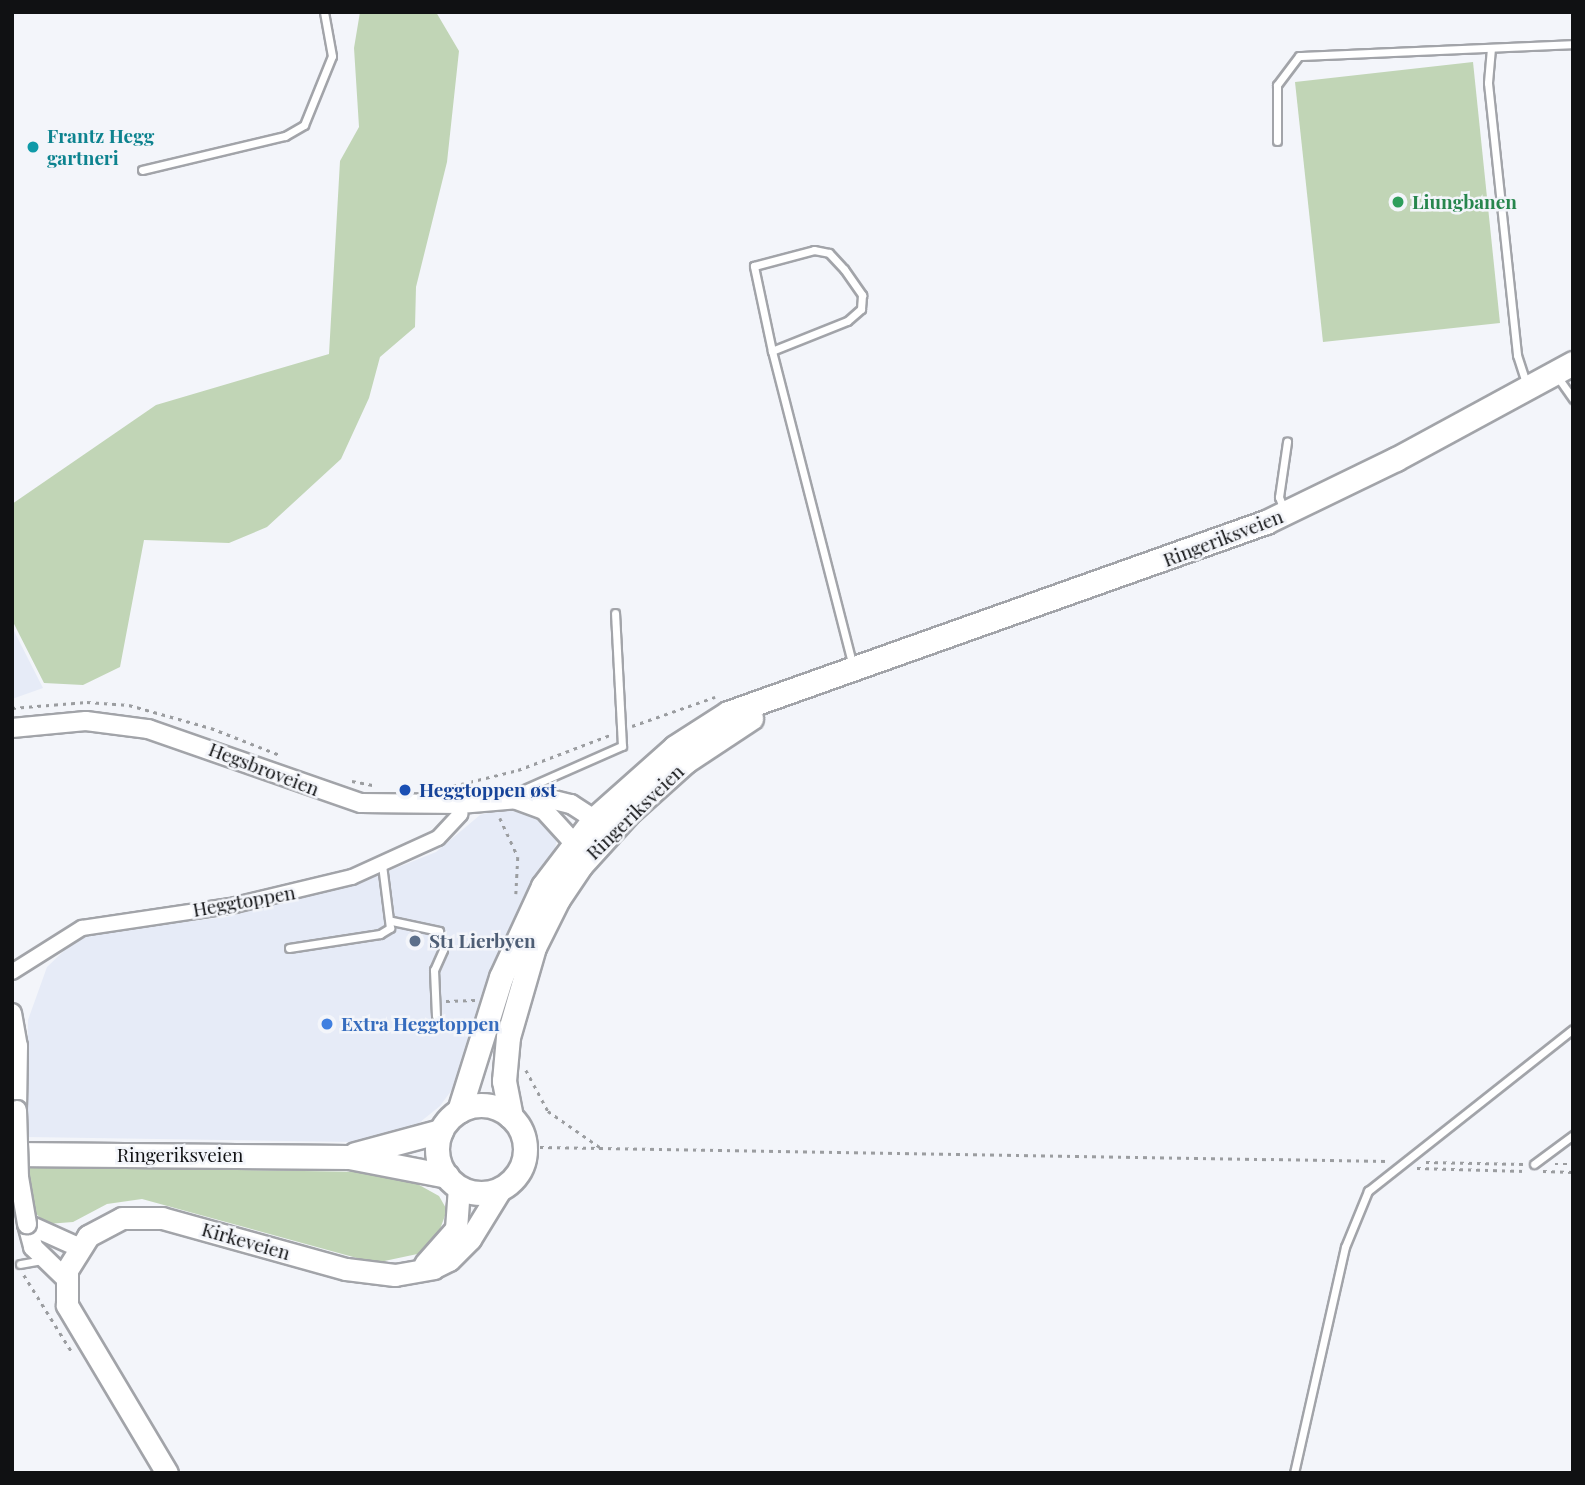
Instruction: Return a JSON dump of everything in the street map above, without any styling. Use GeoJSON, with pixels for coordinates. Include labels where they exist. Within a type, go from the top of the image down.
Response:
{"type":"FeatureCollection","features":[{"type":"Feature","properties":{"kind":"main road","name":"Ringeriksveien"},"geometry":{"type":"LineString","coordinates":[[459,1111],[483,997],[529,912],[574,843],[594,819],[639,777],[708,726],[728,713],[772,701],[1189,552],[1286,514],[1564,368]]}},
{"type":"Feature","properties":{"kind":"main road","name":"Ringeriksveien"},"geometry":{"type":"LineString","coordinates":[[511,1117],[504,1069],[523,978],[558,899],[598,844],[687,761],[772,701]]}},
{"type":"Feature","properties":{"kind":"main road"},"geometry":{"type":"LineString","coordinates":[[421,1268],[456,1229],[453,1182],[438,1156],[441,1131],[459,1111],[486,1106],[511,1117],[520,1130],[525,1152],[518,1173],[502,1187],[480,1193],[453,1182]]}},
{"type":"Feature","properties":{"kind":"main road","name":"Ringeriksveien"},"geometry":{"type":"LineString","coordinates":[[349,1157],[441,1131]]}},
{"type":"Feature","properties":{"kind":"main road","name":"Ringeriksveien"},"geometry":{"type":"LineString","coordinates":[[12,1154],[349,1157],[453,1182]]}},
{"type":"Feature","properties":{"kind":"main road","name":"Kirkeveien"},"geometry":{"type":"LineString","coordinates":[[65,1279],[78,1247],[105,1224],[141,1216],[366,1274],[395,1275],[421,1268],[433,1268],[464,1246],[502,1187]]}},
{"type":"Feature","properties":{"kind":"main road"},"geometry":{"type":"LineString","coordinates":[[65,1279],[75,1324],[129,1405],[167,1473]]}},
{"type":"Feature","properties":{"kind":"street","name":"Hegsbroveien"},"geometry":{"type":"LineString","coordinates":[[12,728],[86,721],[127,725],[185,738],[361,803],[505,804],[557,800],[594,819]]}},
{"type":"Feature","properties":{"kind":"street","name":"Heggtoppen"},"geometry":{"type":"LineString","coordinates":[[12,972],[82,928],[234,905],[323,885],[382,865],[438,838],[460,814],[460,804]]}},
{"type":"Feature","properties":{"kind":"street"},"geometry":{"type":"LineString","coordinates":[[505,804],[544,810],[574,843],[598,844],[594,819]]}},
{"type":"Feature","properties":{"kind":"street"},"geometry":{"type":"LineString","coordinates":[[12,1013],[18,1046],[19,1177],[27,1224],[33,1247],[43,1260],[65,1279]]}},
{"type":"Feature","properties":{"kind":"street"},"geometry":{"type":"LineString","coordinates":[[27,1224],[78,1247]]}},
{"type":"Feature","properties":{"kind":"lane"},"geometry":{"type":"LineString","coordinates":[[142,170],[295,132],[310,116],[332,56],[324,12]]}},
{"type":"Feature","properties":{"kind":"lane"},"geometry":{"type":"LineString","coordinates":[[1277,141],[1276,85],[1299,56],[1573,44]]}},
{"type":"Feature","properties":{"kind":"lane"},"geometry":{"type":"LineString","coordinates":[[1491,48],[1488,83],[1512,317],[1520,370],[1528,387]]}},
{"type":"Feature","properties":{"kind":"lane"},"geometry":{"type":"LineString","coordinates":[[772,351],[846,321],[861,309],[858,288],[829,253],[799,252],[754,266],[772,351],[854,670]]}},
{"type":"Feature","properties":{"kind":"lane"},"geometry":{"type":"LineString","coordinates":[[1564,368],[1573,399]]}},
{"type":"Feature","properties":{"kind":"lane"},"geometry":{"type":"LineString","coordinates":[[1286,514],[1279,497],[1287,442]]}},
{"type":"Feature","properties":{"kind":"lane"},"geometry":{"type":"LineString","coordinates":[[505,804],[547,775],[614,752],[622,746],[615,613]]}},
{"type":"Feature","properties":{"kind":"lane"},"geometry":{"type":"LineString","coordinates":[[382,865],[393,921]]}},
{"type":"Feature","properties":{"kind":"lane"},"geometry":{"type":"LineString","coordinates":[[289,948],[380,934],[393,921]]}},
{"type":"Feature","properties":{"kind":"lane"},"geometry":{"type":"LineString","coordinates":[[393,921],[439,931],[443,950],[434,970],[436,1016]]}},
{"type":"Feature","properties":{"kind":"lane"},"geometry":{"type":"LineString","coordinates":[[1294,1473],[1355,1215],[1368,1191],[1398,1164],[1573,1029]]}},
{"type":"Feature","properties":{"kind":"lane"},"geometry":{"type":"LineString","coordinates":[[1534,1164],[1573,1135]]}},
{"type":"Feature","properties":{"kind":"lane"},"geometry":{"type":"LineString","coordinates":[[20,1264],[43,1260]]}},
{"type":"Feature","properties":{"kind":"path"},"geometry":{"type":"LineString","coordinates":[[460,785],[518,770],[717,697]]}},
{"type":"Feature","properties":{"kind":"path"},"geometry":{"type":"LineString","coordinates":[[505,804],[518,857],[513,905]]}},
{"type":"Feature","properties":{"kind":"path"},"geometry":{"type":"LineString","coordinates":[[435,1001],[474,1001],[483,997]]}},
{"type":"Feature","properties":{"kind":"path"},"geometry":{"type":"LineString","coordinates":[[525,1064],[533,1090],[548,1111],[601,1149]]}},
{"type":"Feature","properties":{"kind":"path"},"geometry":{"type":"LineString","coordinates":[[525,1152],[540,1147],[1376,1161],[1573,1172]]}},
{"type":"Feature","properties":{"kind":"path"},"geometry":{"type":"LineString","coordinates":[[1376,1161],[1398,1164],[1573,1164]]}},
{"type":"Feature","properties":{"kind":"shaded area"},"geometry":{"type":"Polygon","coordinates":[[[12,627],[43,688],[12,699],[12,627]]]}},
{"type":"Feature","properties":{"kind":"shaded area"},"geometry":{"type":"Polygon","coordinates":[[[508,807],[535,815],[550,826],[557,839],[553,858],[457,1083],[440,1106],[419,1123],[388,1136],[354,1142],[27,1137],[28,1020],[47,967],[69,946],[93,933],[226,917],[361,882],[436,852],[480,815],[508,807]]]}},
{"type":"Feature","properties":{"kind":"green space"},"geometry":{"type":"Polygon","coordinates":[[[360,12],[436,12],[459,51],[447,162],[416,287],[415,327],[380,357],[369,398],[341,459],[267,527],[229,543],[144,540],[120,667],[83,685],[44,683],[12,620],[12,504],[156,405],[329,354],[340,161],[359,127],[354,48],[360,12]]]}},
{"type":"Feature","properties":{"kind":"green space","name":"Liungbanen"},"geometry":{"type":"Polygon","coordinates":[[[1473,62],[1500,323],[1323,342],[1295,82],[1473,62]]]}},
{"type":"Feature","properties":{"kind":"green space"},"geometry":{"type":"Polygon","coordinates":[[[28,1167],[369,1172],[412,1181],[439,1196],[447,1210],[435,1243],[422,1253],[375,1263],[142,1199],[107,1204],[73,1222],[47,1224],[33,1211],[28,1167]]]}},
{"type":"Feature","properties":{"kind":"place","name":"Frantz Hegg gartneri"},"geometry":{"type":"Point","coordinates":[33,147]}},
{"type":"Feature","properties":{"kind":"place","name":"Liungbanen"},"geometry":{"type":"Point","coordinates":[1398,202]}},
{"type":"Feature","properties":{"kind":"place","name":"Heggtoppen øst"},"geometry":{"type":"Point","coordinates":[405,790]}},
{"type":"Feature","properties":{"kind":"place","name":"St1 Lierbyen"},"geometry":{"type":"Point","coordinates":[415,941]}},
{"type":"Feature","properties":{"kind":"place","name":"Extra Heggtoppen"},"geometry":{"type":"Point","coordinates":[327,1024]}}]}
